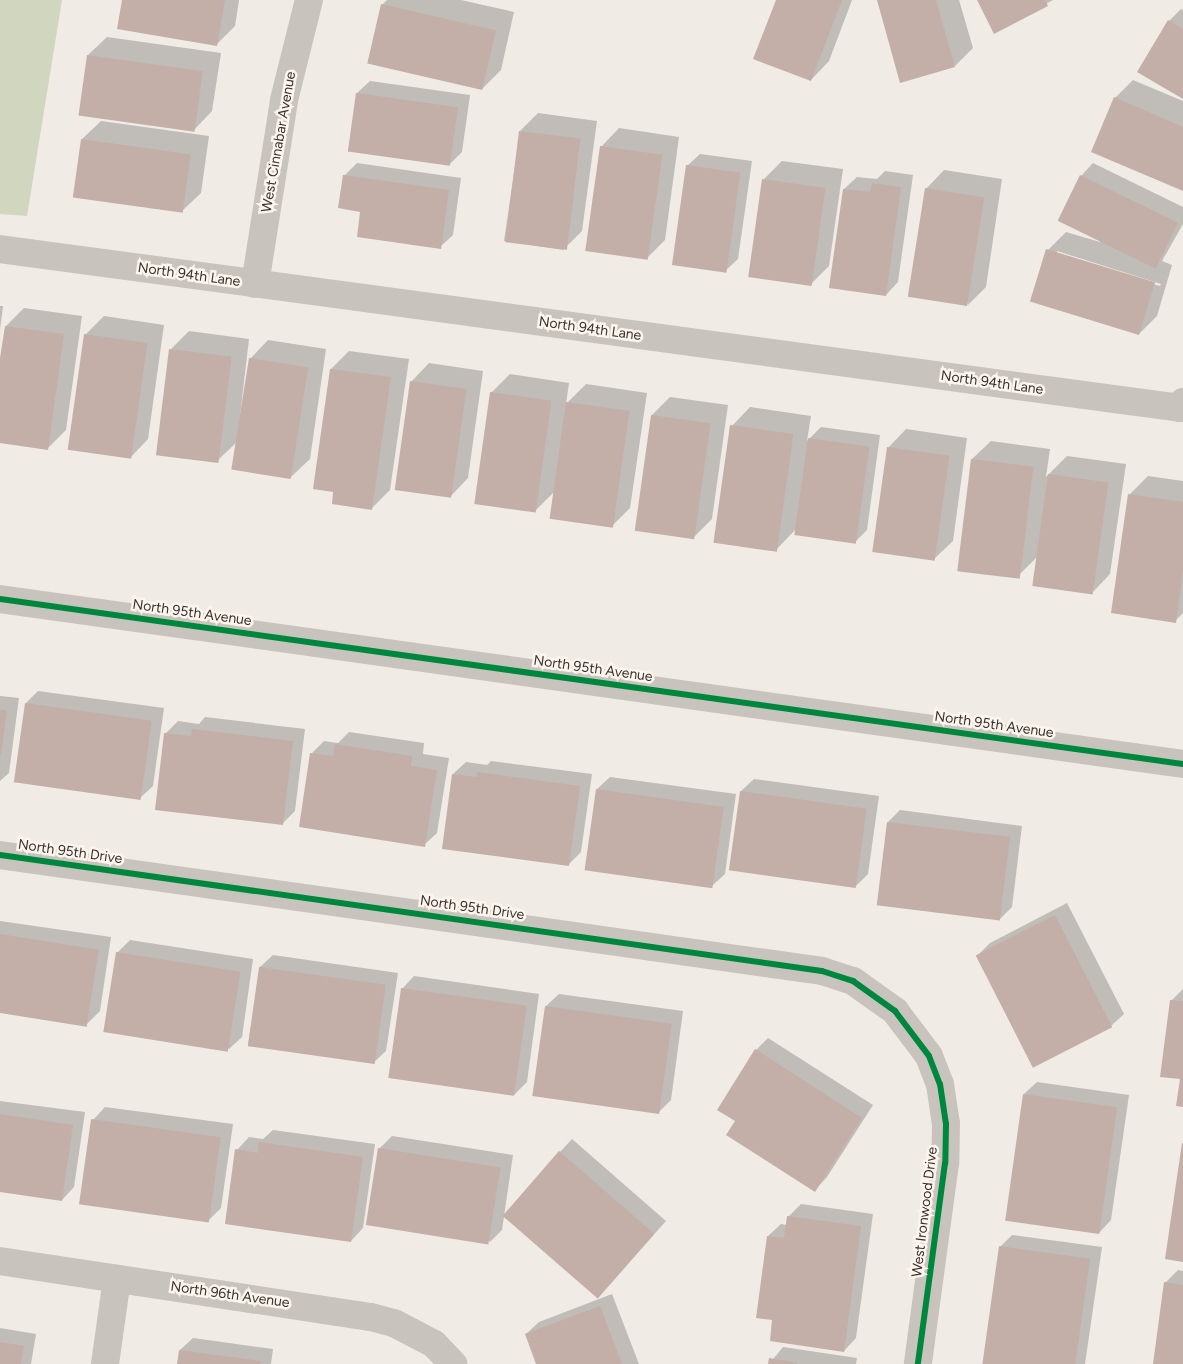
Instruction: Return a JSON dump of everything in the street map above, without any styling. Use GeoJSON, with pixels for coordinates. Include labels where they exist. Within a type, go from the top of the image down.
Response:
{"type":"FeatureCollection","features":[{"type":"Feature","properties":{"kind":"street","name":"West Cinnabar Avenue"},"geometry":{"type":"LineString","coordinates":[[255,284],[284,100],[309,0]]}},
{"type":"Feature","properties":{"kind":"street","name":"North 94th Lane"},"geometry":{"type":"LineString","coordinates":[[0,249],[1182,405]]}},
{"type":"Feature","properties":{"kind":"street","name":"North 95th Avenue"},"geometry":{"type":"LineString","coordinates":[[0,599],[1183,764]]}},
{"type":"Feature","properties":{"kind":"street","name":"North 95th Drive"},"geometry":{"type":"LineString","coordinates":[[0,855],[822,971],[853,981],[874,994],[895,1011],[916,1038]]}},
{"type":"Feature","properties":{"kind":"street","name":"West Ironwood Drive"},"geometry":{"type":"LineString","coordinates":[[916,1038],[929,1056],[940,1084],[946,1124],[945,1163],[918,1364]]}},
{"type":"Feature","properties":{"kind":"street","name":"North 96th Avenue"},"geometry":{"type":"LineString","coordinates":[[0,1261],[371,1317],[417,1334],[434,1344],[451,1362]]}},
{"type":"Feature","properties":{"kind":"street"},"geometry":{"type":"LineString","coordinates":[[105,1364],[117,1279]]}},
{"type":"Feature","properties":{"kind":"green space"},"geometry":{"type":"Polygon","coordinates":[[[0,0],[62,0],[27,216],[0,214],[0,0]]]}},
{"type":"Feature","properties":{"kind":"building"},"geometry":{"type":"Polygon","coordinates":[[[122,0],[225,0],[217,46],[117,29],[122,0]]]}},
{"type":"Feature","properties":{"kind":"building"},"geometry":{"type":"Polygon","coordinates":[[[776,0],[842,0],[811,81],[753,59],[776,0]]]}},
{"type":"Feature","properties":{"kind":"building"},"geometry":{"type":"Polygon","coordinates":[[[877,0],[936,0],[955,67],[900,83],[877,0]]]}},
{"type":"Feature","properties":{"kind":"building"},"geometry":{"type":"Polygon","coordinates":[[[977,0],[1045,0],[1048,6],[994,34],[977,0]]]}},
{"type":"Feature","properties":{"kind":"building"},"geometry":{"type":"Polygon","coordinates":[[[381,4],[496,31],[482,90],[367,63],[381,4]]]}},
{"type":"Feature","properties":{"kind":"building"},"geometry":{"type":"Polygon","coordinates":[[[1168,20],[1183,29],[1183,99],[1137,72],[1168,20]]]}},
{"type":"Feature","properties":{"kind":"building"},"geometry":{"type":"Polygon","coordinates":[[[87,55],[203,71],[194,132],[79,115],[87,55]]]}},
{"type":"Feature","properties":{"kind":"building"},"geometry":{"type":"Polygon","coordinates":[[[356,93],[458,107],[450,166],[348,151],[356,93]]]}},
{"type":"Feature","properties":{"kind":"building"},"geometry":{"type":"Polygon","coordinates":[[[1114,97],[1183,127],[1183,191],[1091,152],[1114,97]]]}},
{"type":"Feature","properties":{"kind":"building"},"geometry":{"type":"Polygon","coordinates":[[[519,131],[581,139],[567,250],[505,242],[519,131]]]}},
{"type":"Feature","properties":{"kind":"building"},"geometry":{"type":"Polygon","coordinates":[[[81,139],[191,154],[183,213],[73,197],[81,139]]]}},
{"type":"Feature","properties":{"kind":"building"},"geometry":{"type":"Polygon","coordinates":[[[600,146],[662,155],[648,260],[585,251],[600,146]]]}},
{"type":"Feature","properties":{"kind":"building"},"geometry":{"type":"Polygon","coordinates":[[[686,165],[740,173],[726,273],[672,265],[686,165]]]}},
{"type":"Feature","properties":{"kind":"building"},"geometry":{"type":"Polygon","coordinates":[[[343,175],[449,190],[441,249],[357,237],[360,212],[338,208],[343,175]]]}},
{"type":"Feature","properties":{"kind":"building"},"geometry":{"type":"Polygon","coordinates":[[[1080,175],[1178,223],[1156,269],[1058,221],[1080,175]]]}},
{"type":"Feature","properties":{"kind":"building"},"geometry":{"type":"Polygon","coordinates":[[[762,179],[825,188],[812,286],[748,277],[762,179]]]}},
{"type":"Feature","properties":{"kind":"building"},"geometry":{"type":"Polygon","coordinates":[[[872,183],[901,187],[886,296],[829,288],[843,189],[870,192],[872,183]]]}},
{"type":"Feature","properties":{"kind":"building"},"geometry":{"type":"Polygon","coordinates":[[[925,188],[984,197],[967,306],[908,297],[925,188]]]}},
{"type":"Feature","properties":{"kind":"building"},"geometry":{"type":"Polygon","coordinates":[[[1046,249],[1155,282],[1139,335],[1030,302],[1046,249]]]}},
{"type":"Feature","properties":{"kind":"building"},"geometry":{"type":"Polygon","coordinates":[[[5,326],[64,334],[48,450],[0,443],[0,358],[5,326]]]}},
{"type":"Feature","properties":{"kind":"building"},"geometry":{"type":"Polygon","coordinates":[[[84,334],[147,343],[131,459],[68,450],[84,334]]]}},
{"type":"Feature","properties":{"kind":"building"},"geometry":{"type":"Polygon","coordinates":[[[169,349],[232,357],[218,463],[156,455],[169,349]]]}},
{"type":"Feature","properties":{"kind":"building"},"geometry":{"type":"Polygon","coordinates":[[[249,358],[308,367],[291,479],[231,470],[249,358]]]}},
{"type":"Feature","properties":{"kind":"building"},"geometry":{"type":"Polygon","coordinates":[[[330,369],[391,377],[372,510],[332,504],[333,492],[313,489],[330,369]]]}},
{"type":"Feature","properties":{"kind":"building"},"geometry":{"type":"Polygon","coordinates":[[[410,381],[466,389],[451,498],[395,490],[410,381]]]}},
{"type":"Feature","properties":{"kind":"building"},"geometry":{"type":"Polygon","coordinates":[[[490,392],[551,401],[536,513],[474,504],[490,392]]]}},
{"type":"Feature","properties":{"kind":"building"},"geometry":{"type":"Polygon","coordinates":[[[566,402],[629,411],[613,528],[550,519],[566,402]]]}},
{"type":"Feature","properties":{"kind":"building"},"geometry":{"type":"Polygon","coordinates":[[[651,415],[710,423],[694,539],[635,531],[651,415]]]}},
{"type":"Feature","properties":{"kind":"building"},"geometry":{"type":"Polygon","coordinates":[[[730,425],[793,434],[777,552],[713,543],[730,425]]]}},
{"type":"Feature","properties":{"kind":"building"},"geometry":{"type":"Polygon","coordinates":[[[808,438],[869,447],[856,544],[794,535],[808,438]]]}},
{"type":"Feature","properties":{"kind":"building"},"geometry":{"type":"Polygon","coordinates":[[[887,447],[949,456],[935,561],[872,552],[887,447]]]}},
{"type":"Feature","properties":{"kind":"building"},"geometry":{"type":"Polygon","coordinates":[[[971,459],[1034,467],[1020,579],[957,571],[971,459]]]}},
{"type":"Feature","properties":{"kind":"building"},"geometry":{"type":"Polygon","coordinates":[[[1048,474],[1108,482],[1093,594],[1032,586],[1048,474]]]}},
{"type":"Feature","properties":{"kind":"building"},"geometry":{"type":"Polygon","coordinates":[[[1128,494],[1183,502],[1183,570],[1176,623],[1111,613],[1128,494]]]}},
{"type":"Feature","properties":{"kind":"building"},"geometry":{"type":"Polygon","coordinates":[[[25,703],[152,721],[141,800],[14,782],[25,703]]]}},
{"type":"Feature","properties":{"kind":"building"},"geometry":{"type":"Polygon","coordinates":[[[0,710],[7,710],[1,754],[0,754],[0,710]]]}},
{"type":"Feature","properties":{"kind":"building"},"geometry":{"type":"Polygon","coordinates":[[[192,729],[293,741],[283,825],[155,810],[164,733],[191,736],[192,729]]]}},
{"type":"Feature","properties":{"kind":"building"},"geometry":{"type":"Polygon","coordinates":[[[335,744],[412,756],[411,766],[437,770],[425,847],[299,827],[310,753],[333,756],[335,744]]]}},
{"type":"Feature","properties":{"kind":"building"},"geometry":{"type":"Polygon","coordinates":[[[477,772],[580,786],[569,866],[442,849],[452,774],[477,777],[477,772]]]}},
{"type":"Feature","properties":{"kind":"building"},"geometry":{"type":"Polygon","coordinates":[[[596,789],[724,807],[712,888],[585,870],[596,789]]]}},
{"type":"Feature","properties":{"kind":"building"},"geometry":{"type":"Polygon","coordinates":[[[740,791],[867,809],[856,888],[729,870],[740,791]]]}},
{"type":"Feature","properties":{"kind":"building"},"geometry":{"type":"Polygon","coordinates":[[[887,822],[1010,837],[1000,920],[877,905],[887,822]]]}},
{"type":"Feature","properties":{"kind":"building"},"geometry":{"type":"Polygon","coordinates":[[[1055,915],[1112,1027],[1033,1068],[976,955],[1055,915]]]}},
{"type":"Feature","properties":{"kind":"building"},"geometry":{"type":"Polygon","coordinates":[[[0,934],[99,950],[87,1027],[0,1013],[0,934]]]}},
{"type":"Feature","properties":{"kind":"building"},"geometry":{"type":"Polygon","coordinates":[[[116,952],[240,972],[228,1052],[103,1032],[116,952]]]}},
{"type":"Feature","properties":{"kind":"building"},"geometry":{"type":"Polygon","coordinates":[[[259,967],[386,985],[375,1064],[248,1046],[259,967]]]}},
{"type":"Feature","properties":{"kind":"building"},"geometry":{"type":"Polygon","coordinates":[[[401,988],[527,1006],[514,1096],[388,1078],[401,988]]]}},
{"type":"Feature","properties":{"kind":"building"},"geometry":{"type":"Polygon","coordinates":[[[1170,1000],[1183,1001],[1183,1107],[1176,1106],[1180,1079],[1160,1077],[1170,1000]]]}},
{"type":"Feature","properties":{"kind":"building"},"geometry":{"type":"Polygon","coordinates":[[[545,1006],[672,1024],[659,1114],[532,1096],[545,1006]]]}},
{"type":"Feature","properties":{"kind":"building"},"geometry":{"type":"Polygon","coordinates":[[[755,1049],[862,1118],[815,1192],[726,1135],[735,1121],[717,1110],[755,1049]]]}},
{"type":"Feature","properties":{"kind":"building"},"geometry":{"type":"Polygon","coordinates":[[[1023,1094],[1117,1107],[1099,1234],[1005,1221],[1023,1094]]]}},
{"type":"Feature","properties":{"kind":"building"},"geometry":{"type":"Polygon","coordinates":[[[0,1114],[73,1125],[62,1201],[0,1192],[0,1114]]]}},
{"type":"Feature","properties":{"kind":"building"},"geometry":{"type":"Polygon","coordinates":[[[91,1119],[221,1137],[209,1222],[79,1204],[91,1119]]]}},
{"type":"Feature","properties":{"kind":"building"},"geometry":{"type":"Polygon","coordinates":[[[259,1142],[363,1157],[351,1242],[225,1224],[235,1149],[258,1153],[259,1142]]]}},
{"type":"Feature","properties":{"kind":"building"},"geometry":{"type":"Polygon","coordinates":[[[1183,1143],[1183,1262],[1165,1259],[1183,1143]]]}},
{"type":"Feature","properties":{"kind":"building"},"geometry":{"type":"Polygon","coordinates":[[[378,1148],[500,1167],[488,1244],[366,1225],[378,1148]]]}},
{"type":"Feature","properties":{"kind":"building"},"geometry":{"type":"Polygon","coordinates":[[[559,1151],[654,1234],[598,1299],[503,1216],[559,1151]]]}},
{"type":"Feature","properties":{"kind":"building"},"geometry":{"type":"Polygon","coordinates":[[[787,1216],[861,1226],[844,1352],[770,1341],[772,1320],[756,1318],[767,1236],[784,1238],[787,1216]]]}},
{"type":"Feature","properties":{"kind":"building"},"geometry":{"type":"Polygon","coordinates":[[[999,1246],[1090,1259],[1075,1364],[982,1364],[999,1246]]]}},
{"type":"Feature","properties":{"kind":"building"},"geometry":{"type":"Polygon","coordinates":[[[1164,1282],[1183,1285],[1183,1364],[1153,1364],[1164,1282]]]}},
{"type":"Feature","properties":{"kind":"building"},"geometry":{"type":"Polygon","coordinates":[[[600,1306],[622,1364],[536,1364],[525,1334],[600,1306]]]}},
{"type":"Feature","properties":{"kind":"building"},"geometry":{"type":"Polygon","coordinates":[[[0,1342],[24,1346],[21,1364],[0,1364],[0,1342]]]}},
{"type":"Feature","properties":{"kind":"building"},"geometry":{"type":"Polygon","coordinates":[[[179,1350],[261,1361],[260,1364],[177,1364],[179,1350]]]}},
{"type":"Feature","properties":{"kind":"building"},"geometry":{"type":"Polygon","coordinates":[[[769,1358],[797,1363],[797,1364],[768,1364],[769,1358]]]}},
{"type":"Feature","properties":{"kind":"cycle path"},"geometry":{"type":"LineString","coordinates":[[0,599],[1183,764]]}},
{"type":"Feature","properties":{"kind":"cycle path"},"geometry":{"type":"LineString","coordinates":[[0,855],[822,971],[853,981],[895,1011],[929,1056],[940,1084],[946,1124],[945,1163],[918,1364]]}}]}
